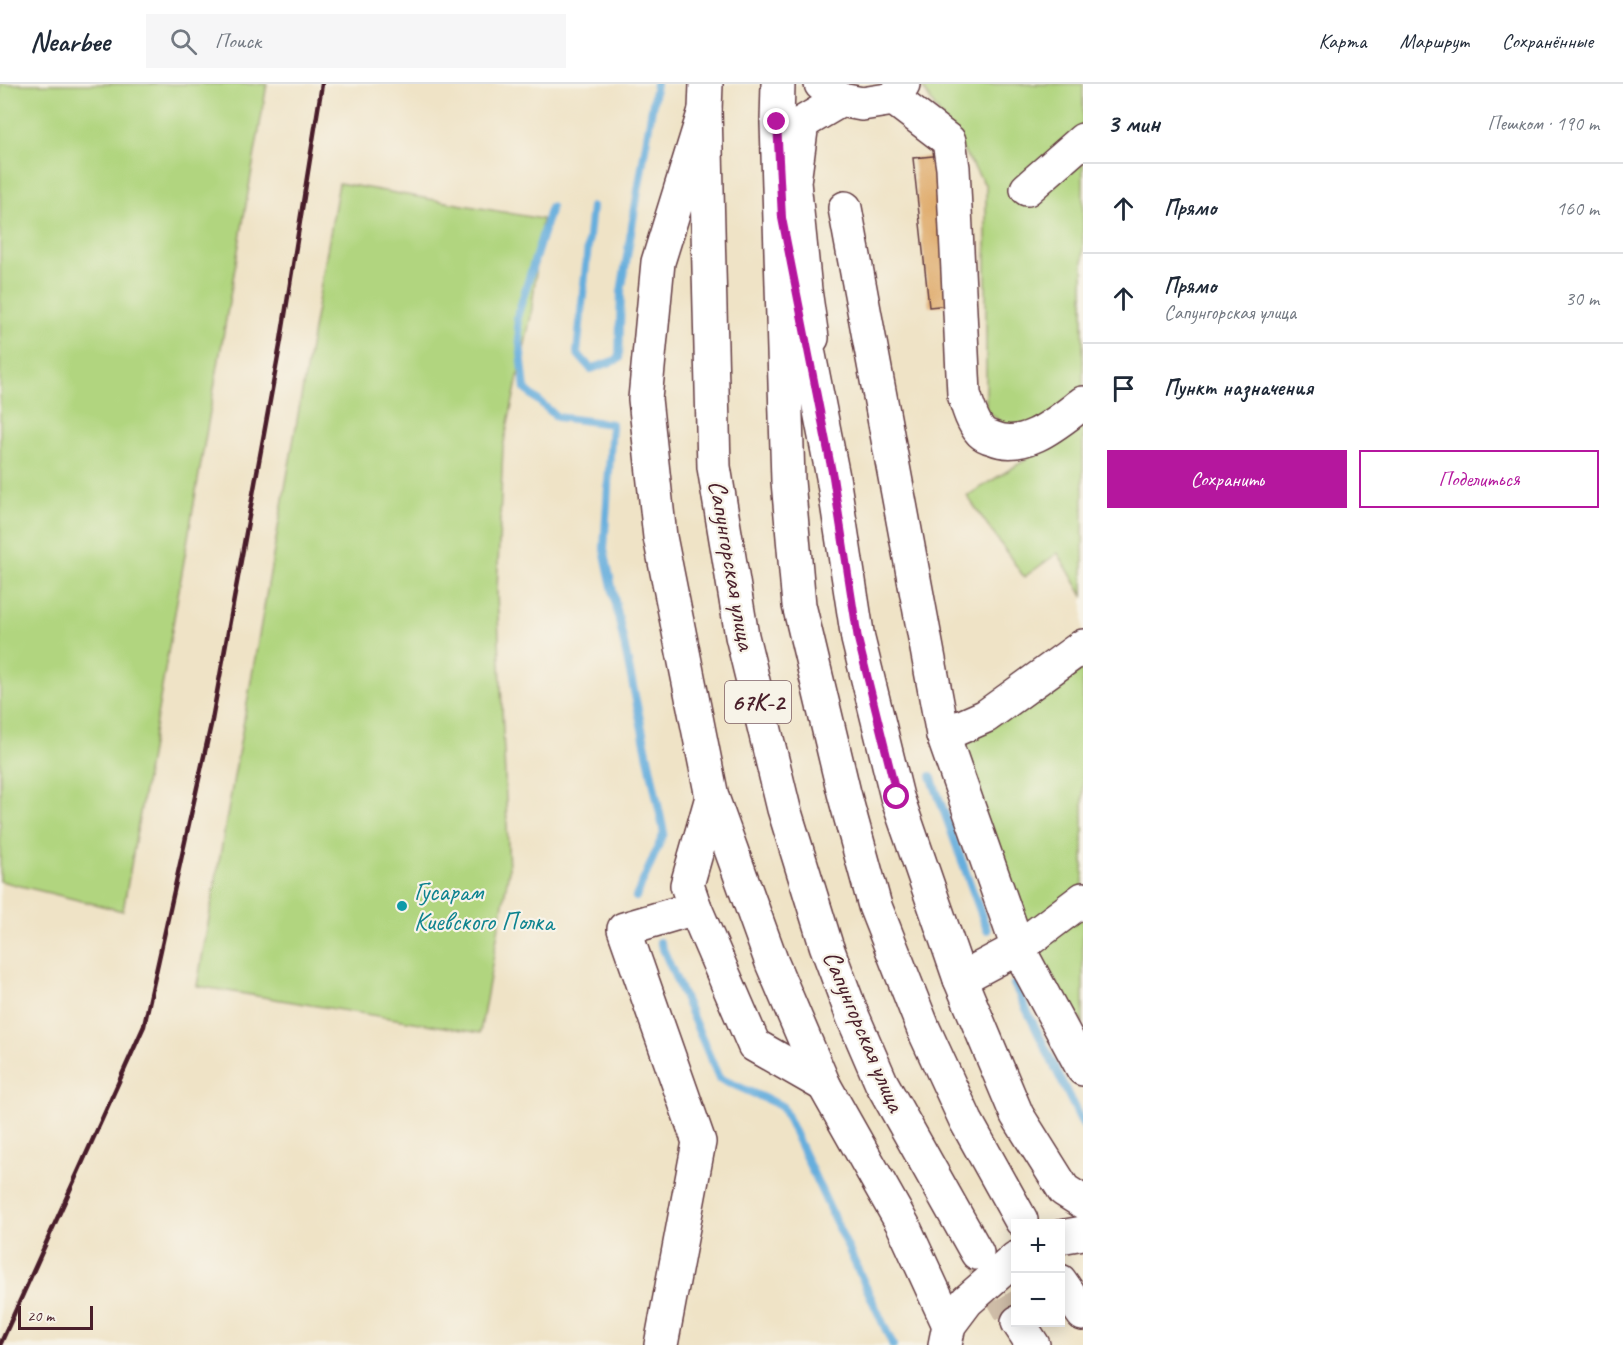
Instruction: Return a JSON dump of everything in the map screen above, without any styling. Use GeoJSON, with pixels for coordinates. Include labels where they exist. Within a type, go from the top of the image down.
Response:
{"type":"FeatureCollection","features":[{"type":"Feature","properties":{"kind":"main road","name":"67К-2"},"geometry":{"type":"LineString","coordinates":[[778,84],[777,122],[789,481],[799,605],[833,749],[879,916],[924,1030],[966,1121],[1020,1219]]}},
{"type":"Feature","properties":{"kind":"main road"},"geometry":{"type":"LineString","coordinates":[[833,477],[805,290],[794,182],[802,123],[831,92],[862,104],[898,91],[949,141],[953,168],[964,394],[981,434],[1001,442],[1019,442],[1051,426],[1083,403]]}},
{"type":"Feature","properties":{"kind":"main road"},"geometry":{"type":"LineString","coordinates":[[706,97],[658,262],[645,399],[660,537],[712,797],[772,963],[824,1085],[903,1225],[947,1335]]}},
{"type":"Feature","properties":{"kind":"main road","name":"Сапунгорская улица"},"geometry":{"type":"LineString","coordinates":[[706,97],[714,467],[742,636],[784,809],[826,945],[852,1017],[880,1082],[977,1253]]}},
{"type":"Feature","properties":{"kind":"main road"},"geometry":{"type":"LineString","coordinates":[[1027,189],[1083,141]]}},
{"type":"Feature","properties":{"kind":"main road"},"geometry":{"type":"LineString","coordinates":[[845,208],[944,735],[1018,948],[1083,1069]]}},
{"type":"Feature","properties":{"kind":"main road","name":"67К-2"},"geometry":{"type":"LineString","coordinates":[[782,218],[833,477],[858,639],[897,797],[960,979],[1017,1115],[1064,1190],[1083,1202]]}},
{"type":"Feature","properties":{"kind":"main road"},"geometry":{"type":"LineString","coordinates":[[944,735],[986,716],[1083,646]]}},
{"type":"Feature","properties":{"kind":"main road"},"geometry":{"type":"LineString","coordinates":[[712,797],[687,885],[695,908],[754,1045],[824,1085]]}},
{"type":"Feature","properties":{"kind":"main road"},"geometry":{"type":"LineString","coordinates":[[960,979],[1018,948],[1083,899]]}},
{"type":"Feature","properties":{"kind":"main road"},"geometry":{"type":"LineString","coordinates":[[661,1345],[699,1142],[624,929],[695,908]]}},
{"type":"Feature","properties":{"kind":"main road"},"geometry":{"type":"LineString","coordinates":[[1065,1236],[1083,1233]]}},
{"type":"Feature","properties":{"kind":"main road"},"geometry":{"type":"LineString","coordinates":[[947,1335],[967,1301],[1011,1262]]}},
{"type":"Feature","properties":{"kind":"main road"},"geometry":{"type":"LineString","coordinates":[[1065,1288],[1083,1314]]}},
{"type":"Feature","properties":{"kind":"main road"},"geometry":{"type":"LineString","coordinates":[[1021,1327],[1033,1345]]}},
{"type":"Feature","properties":{"kind":"green space"},"geometry":{"type":"Polygon","coordinates":[[[0,84],[267,84],[123,911],[0,881],[0,84]]]}},
{"type":"Feature","properties":{"kind":"green space"},"geometry":{"type":"Polygon","coordinates":[[[920,84],[1083,84],[1083,596],[1058,553],[1024,577],[967,496],[1030,457],[1013,432],[986,410],[986,186],[920,84]]]}},
{"type":"Feature","properties":{"kind":"green space"},"geometry":{"type":"Polygon","coordinates":[[[339,183],[542,219],[531,316],[503,447],[497,592],[509,870],[480,1033],[197,986],[339,183]]]}},
{"type":"Feature","properties":{"kind":"green space"},"geometry":{"type":"Polygon","coordinates":[[[1083,667],[1083,1024],[1019,926],[961,748],[1083,667]]]}},
{"type":"Feature","properties":{"kind":"building"},"geometry":{"type":"Polygon","coordinates":[[[943,155],[959,304],[929,307],[913,158],[943,155]]]}},
{"type":"Feature","properties":{"kind":"waterway"},"geometry":{"type":"LineString","coordinates":[[592,207],[577,353],[591,369],[619,359],[621,292],[656,84]]}},
{"type":"Feature","properties":{"kind":"waterway"},"geometry":{"type":"LineString","coordinates":[[551,207],[517,317],[525,389],[557,417],[612,424],[604,549],[664,833],[636,897]]}},
{"type":"Feature","properties":{"kind":"waterway"},"geometry":{"type":"LineString","coordinates":[[931,776],[987,930]]}},
{"type":"Feature","properties":{"kind":"waterway"},"geometry":{"type":"LineString","coordinates":[[660,942],[719,1078],[782,1106],[893,1345]]}},
{"type":"Feature","properties":{"kind":"waterway"},"geometry":{"type":"LineString","coordinates":[[1014,984],[1083,1125]]}},
{"type":"Feature","properties":{"kind":"tunnel"},"geometry":{"type":"LineString","coordinates":[[978,1254],[1011,1312]]}},
{"type":"Feature","properties":{"kind":"railway"},"geometry":{"type":"LineString","coordinates":[[0,1345],[144,1026],[212,720],[281,340],[322,84]]}},
{"type":"Feature","properties":{"kind":"place","name":"Гусарам Киевского Полка"},"geometry":{"type":"Point","coordinates":[402,906]}},
{"type":"Feature","properties":{"kind":"route"},"geometry":{"type":"LineString","coordinates":[[777,122],[782,218],[833,477],[858,639],[897,797]]}}]}
